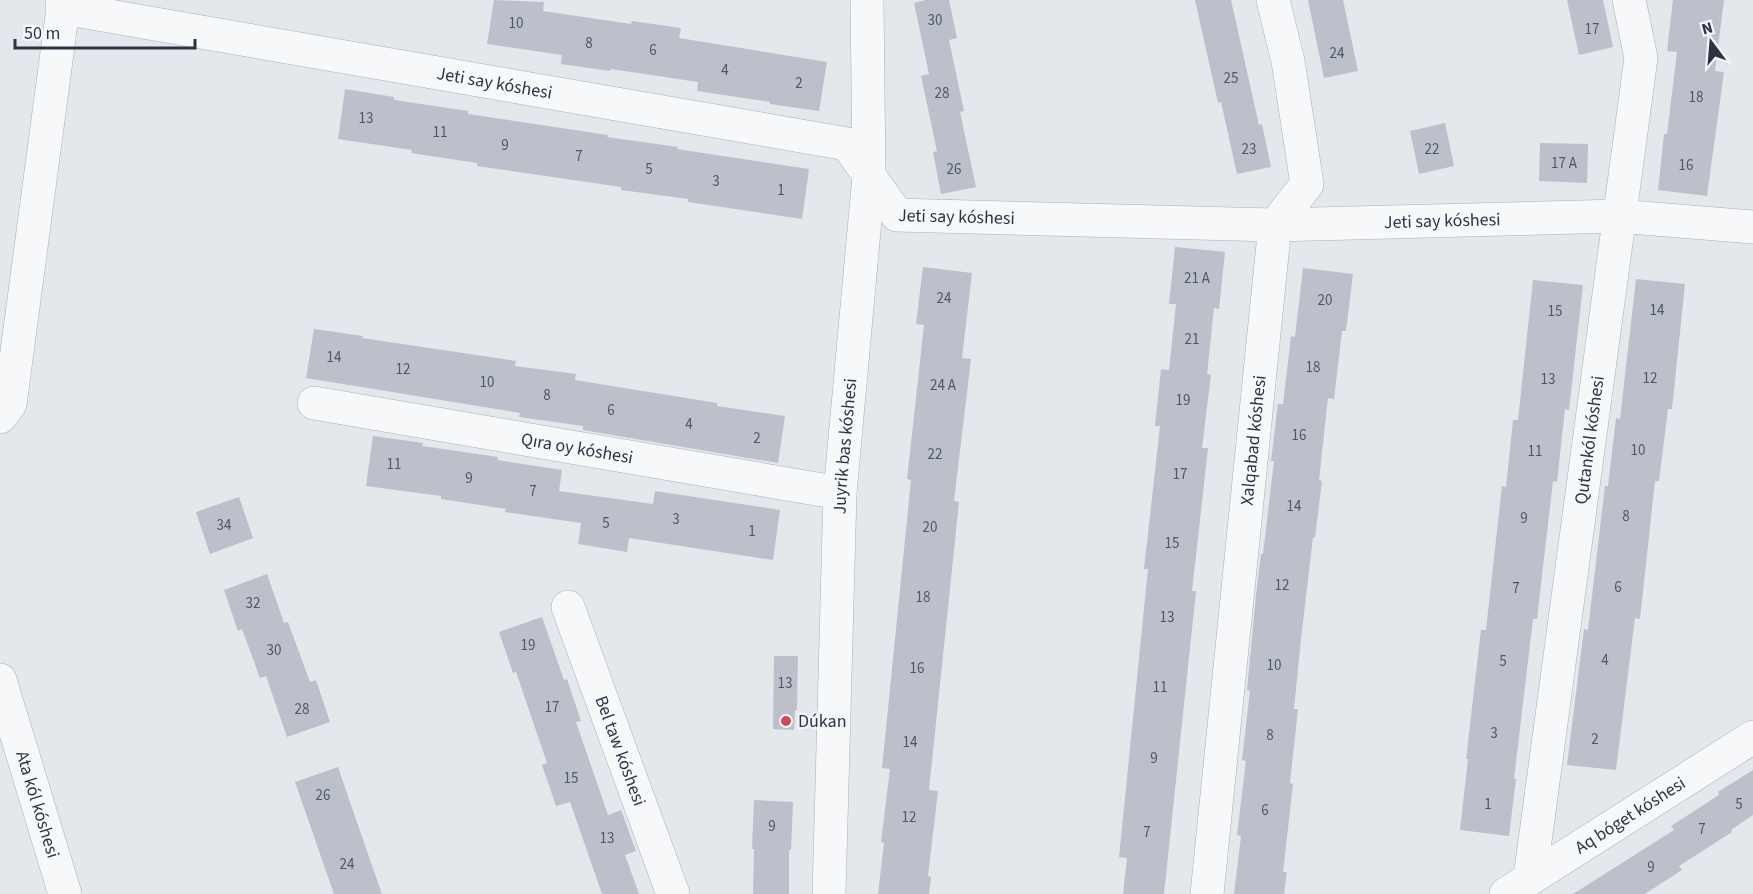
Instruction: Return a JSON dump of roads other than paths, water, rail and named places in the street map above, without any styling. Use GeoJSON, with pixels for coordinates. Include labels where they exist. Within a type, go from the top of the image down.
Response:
{"type":"FeatureCollection","features":[{"type":"Feature","properties":{"kind":"street","name":"Juyrik bas kóshesi"},"geometry":{"type":"LineString","coordinates":[[828,894],[840,493],[869,176],[867,0]]}},
{"type":"Feature","properties":{"kind":"street"},"geometry":{"type":"LineString","coordinates":[[1273,0],[1288,61],[1307,184],[1275,225]]}},
{"type":"Feature","properties":{"kind":"street","name":"Qutankól kóshesi"},"geometry":{"type":"LineString","coordinates":[[1518,886],[1641,58],[1629,0]]}},
{"type":"Feature","properties":{"kind":"street","name":"Jeti say kóshesi"},"geometry":{"type":"LineString","coordinates":[[63,4],[847,144],[897,215],[1275,225],[1618,216],[1753,226]]}},
{"type":"Feature","properties":{"kind":"street"},"geometry":{"type":"LineString","coordinates":[[0,417],[10,404],[63,4]]}},
{"type":"Feature","properties":{"kind":"street","name":"Xalqabad kóshesi"},"geometry":{"type":"LineString","coordinates":[[1207,894],[1275,225]]}},
{"type":"Feature","properties":{"kind":"street","name":"Qıra oy kóshesi"},"geometry":{"type":"LineString","coordinates":[[314,403],[840,493]]}},
{"type":"Feature","properties":{"kind":"street","name":"Bel taw kóshesi"},"geometry":{"type":"LineString","coordinates":[[568,607],[673,894]]}},
{"type":"Feature","properties":{"kind":"street","name":"Ata kól kóshesi"},"geometry":{"type":"LineString","coordinates":[[0,680],[66,894]]}},
{"type":"Feature","properties":{"kind":"street","name":"Aq bóget kóshesi"},"geometry":{"type":"LineString","coordinates":[[1518,886],[1753,736]]}},
{"type":"Feature","properties":{"kind":"place","name":"Dúkan"},"geometry":{"type":"Point","coordinates":[786,721]}}]}
